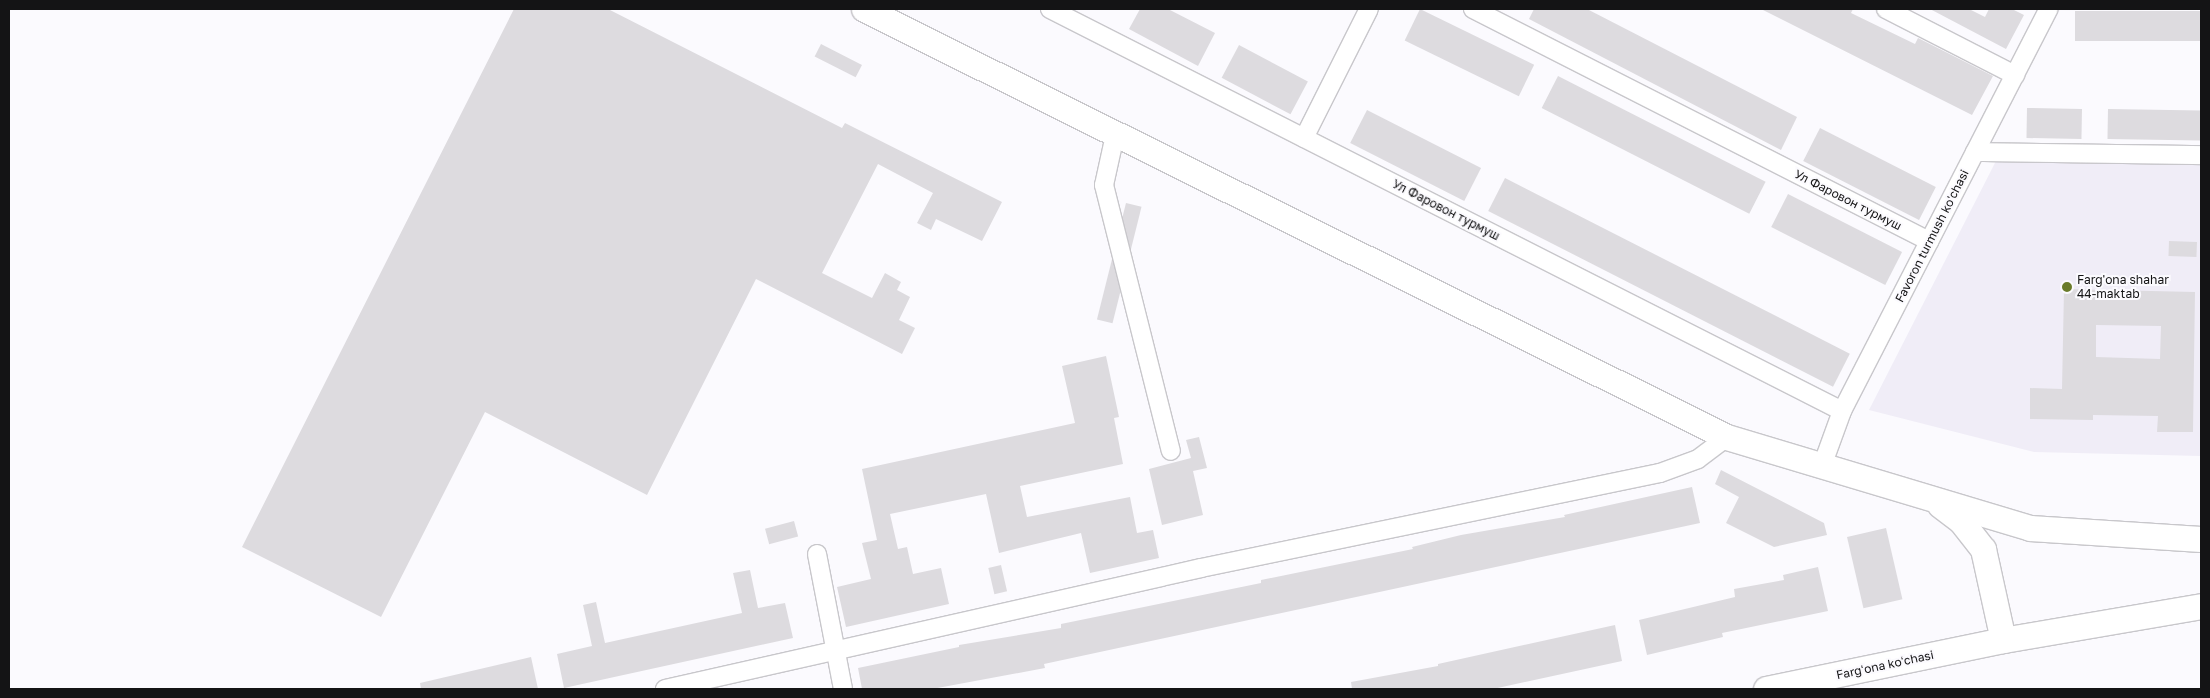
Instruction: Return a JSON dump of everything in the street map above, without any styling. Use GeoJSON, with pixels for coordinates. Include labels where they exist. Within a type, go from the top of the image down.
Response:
{"type":"FeatureCollection","features":[{"type":"Feature","properties":{"kind":"main road"},"geometry":{"type":"LineString","coordinates":[[864,9],[1727,437],[2030,528],[2201,539]]}},
{"type":"Feature","properties":{"kind":"main road"},"geometry":{"type":"LineString","coordinates":[[1932,499],[1961,521],[1983,549],[2003,640]]}},
{"type":"Feature","properties":{"kind":"main road","name":"Fargʻona koʻchasi"},"geometry":{"type":"LineString","coordinates":[[1766,689],[2003,640],[2201,606]]}},
{"type":"Feature","properties":{"kind":"street","name":"Ул Фаровон турмуш"},"geometry":{"type":"LineString","coordinates":[[1050,9],[1842,411]]}},
{"type":"Feature","properties":{"kind":"street"},"geometry":{"type":"LineString","coordinates":[[1304,138],[1369,9]]}},
{"type":"Feature","properties":{"kind":"street","name":"Ул Фаровон турмуш"},"geometry":{"type":"LineString","coordinates":[[1473,9],[1929,241]]}},
{"type":"Feature","properties":{"kind":"street"},"geometry":{"type":"LineString","coordinates":[[1886,9],[2015,75]]}},
{"type":"Feature","properties":{"kind":"street","name":"Favoron turmush ko'chasi"},"geometry":{"type":"LineString","coordinates":[[1822,466],[1842,411],[2049,9]]}},
{"type":"Feature","properties":{"kind":"street"},"geometry":{"type":"LineString","coordinates":[[1115,135],[1104,185],[1171,451]]}},
{"type":"Feature","properties":{"kind":"street"},"geometry":{"type":"LineString","coordinates":[[1975,152],[2201,156]]}},
{"type":"Feature","properties":{"kind":"street"},"geometry":{"type":"LineString","coordinates":[[665,689],[1201,568],[1660,473],[1698,459],[1727,437]]}},
{"type":"Feature","properties":{"kind":"street"},"geometry":{"type":"LineString","coordinates":[[816,554],[834,652],[843,689]]}},
{"type":"Feature","properties":{"kind":"shaded area","name":"Farg'ona shahar 44-maktab"},"geometry":{"type":"Polygon","coordinates":[[[1997,159],[2201,163],[2201,456],[2034,452],[1869,410],[1997,159]]]}},
{"type":"Feature","properties":{"kind":"building"},"geometry":{"type":"Polygon","coordinates":[[[514,9],[608,9],[842,128],[845,123],[1002,202],[982,241],[936,219],[931,230],[917,223],[933,193],[878,164],[822,273],[872,298],[885,273],[901,282],[897,290],[910,297],[899,320],[915,328],[902,354],[756,279],[647,495],[485,412],[381,617],[242,547],[514,9]]]}},
{"type":"Feature","properties":{"kind":"building"},"geometry":{"type":"Polygon","coordinates":[[[1140,9],[1168,9],[1215,33],[1198,66],[1129,29],[1140,9]]]}},
{"type":"Feature","properties":{"kind":"building"},"geometry":{"type":"Polygon","coordinates":[[[1420,9],[1534,65],[1519,96],[1405,40],[1420,9]]]}},
{"type":"Feature","properties":{"kind":"building"},"geometry":{"type":"Polygon","coordinates":[[[1534,9],[1587,9],[1797,117],[1781,150],[1529,19],[1534,9]]]}},
{"type":"Feature","properties":{"kind":"building"},"geometry":{"type":"Polygon","coordinates":[[[1761,9],[1853,9],[1851,13],[1915,44],[1918,38],[1993,76],[1972,115],[1761,9]]]}},
{"type":"Feature","properties":{"kind":"building"},"geometry":{"type":"Polygon","coordinates":[[[1930,9],[1969,9],[1985,17],[1989,9],[2012,9],[2024,15],[2006,49],[1930,9]]]}},
{"type":"Feature","properties":{"kind":"building"},"geometry":{"type":"Polygon","coordinates":[[[2075,11],[2201,11],[2201,41],[2075,41],[2075,11]]]}},
{"type":"Feature","properties":{"kind":"building"},"geometry":{"type":"Polygon","coordinates":[[[821,44],[862,65],[856,77],[815,56],[821,44]]]}},
{"type":"Feature","properties":{"kind":"building"},"geometry":{"type":"Polygon","coordinates":[[[1239,45],[1308,82],[1290,114],[1222,78],[1239,45]]]}},
{"type":"Feature","properties":{"kind":"building"},"geometry":{"type":"Polygon","coordinates":[[[1558,76],[1766,182],[1749,214],[1542,108],[1558,76]]]}},
{"type":"Feature","properties":{"kind":"building"},"geometry":{"type":"Polygon","coordinates":[[[2027,108],[2082,109],[2081,139],[2026,138],[2027,108]]]}},
{"type":"Feature","properties":{"kind":"building"},"geometry":{"type":"Polygon","coordinates":[[[2108,109],[2201,111],[2200,141],[2107,139],[2108,109]]]}},
{"type":"Feature","properties":{"kind":"building"},"geometry":{"type":"Polygon","coordinates":[[[1367,110],[1481,168],[1464,201],[1350,143],[1367,110]]]}},
{"type":"Feature","properties":{"kind":"building"},"geometry":{"type":"Polygon","coordinates":[[[1820,128],[1936,187],[1919,220],[1803,161],[1820,128]]]}},
{"type":"Feature","properties":{"kind":"building"},"geometry":{"type":"Polygon","coordinates":[[[1505,178],[1850,354],[1833,387],[1488,211],[1505,178]]]}},
{"type":"Feature","properties":{"kind":"building"},"geometry":{"type":"Polygon","coordinates":[[[1788,194],[1902,252],[1885,285],[1771,227],[1788,194]]]}},
{"type":"Feature","properties":{"kind":"building"},"geometry":{"type":"Polygon","coordinates":[[[1126,203],[1142,207],[1112,323],[1097,319],[1126,203]]]}},
{"type":"Feature","properties":{"kind":"building"},"geometry":{"type":"Polygon","coordinates":[[[2169,241],[2197,242],[2196,257],[2168,256],[2169,241]]]}},
{"type":"Feature","properties":{"kind":"building"},"geometry":{"type":"Polygon","coordinates":[[[2064,289],[2195,292],[2193,432],[2157,432],[2158,416],[2093,415],[2093,420],[2030,419],[2030,388],[2062,389],[2064,289]],[[2096,325],[2096,357],[2160,359],[2161,326],[2096,325]]]}},
{"type":"Feature","properties":{"kind":"building"},"geometry":{"type":"Polygon","coordinates":[[[1106,356],[1119,417],[1114,418],[1123,464],[1020,486],[1027,517],[1130,497],[1137,533],[1153,530],[1159,558],[1090,573],[1081,533],[999,553],[986,494],[890,514],[898,549],[907,547],[913,574],[941,568],[949,604],[846,627],[837,587],[871,579],[862,543],[877,540],[862,469],[1075,423],[1062,366],[1106,356]]]}},
{"type":"Feature","properties":{"kind":"building"},"geometry":{"type":"Polygon","coordinates":[[[1199,437],[1207,468],[1193,471],[1203,515],[1162,525],[1149,469],[1191,458],[1186,440],[1199,437]]]}},
{"type":"Feature","properties":{"kind":"building"},"geometry":{"type":"Polygon","coordinates":[[[1721,470],[1824,523],[1827,535],[1774,547],[1726,523],[1739,497],[1715,484],[1721,470]]]}},
{"type":"Feature","properties":{"kind":"building"},"geometry":{"type":"Polygon","coordinates":[[[1692,487],[1700,523],[1044,664],[1045,668],[932,689],[862,689],[858,668],[959,647],[959,645],[1061,628],[1061,624],[1261,583],[1261,580],[1413,549],[1412,547],[1461,535],[1565,517],[1564,515],[1692,487]]]}},
{"type":"Feature","properties":{"kind":"building"},"geometry":{"type":"Polygon","coordinates":[[[794,521],[798,536],[769,544],[765,529],[794,521]]]}},
{"type":"Feature","properties":{"kind":"building"},"geometry":{"type":"Polygon","coordinates":[[[1886,528],[1902,599],[1863,608],[1847,537],[1886,528]]]}},
{"type":"Feature","properties":{"kind":"building"},"geometry":{"type":"Polygon","coordinates":[[[1001,565],[1007,591],[994,594],[988,568],[1001,565]]]}},
{"type":"Feature","properties":{"kind":"building"},"geometry":{"type":"Polygon","coordinates":[[[1818,567],[1828,611],[1722,633],[1723,637],[1647,655],[1639,620],[1735,597],[1734,589],[1784,580],[1783,575],[1818,567]]]}},
{"type":"Feature","properties":{"kind":"building"},"geometry":{"type":"Polygon","coordinates":[[[750,570],[758,608],[785,603],[793,638],[564,688],[557,654],[592,646],[583,605],[596,602],[605,643],[742,613],[733,573],[750,570]]]}},
{"type":"Feature","properties":{"kind":"building"},"geometry":{"type":"Polygon","coordinates":[[[1615,625],[1622,661],[1493,689],[1352,689],[1351,682],[1438,666],[1438,664],[1615,625]]]}},
{"type":"Feature","properties":{"kind":"building"},"geometry":{"type":"Polygon","coordinates":[[[531,657],[538,689],[421,689],[420,683],[531,657]]]}},
{"type":"Feature","properties":{"kind":"place","name":"Farg'ona shahar 44-maktab"},"geometry":{"type":"Point","coordinates":[2067,287]}}]}
